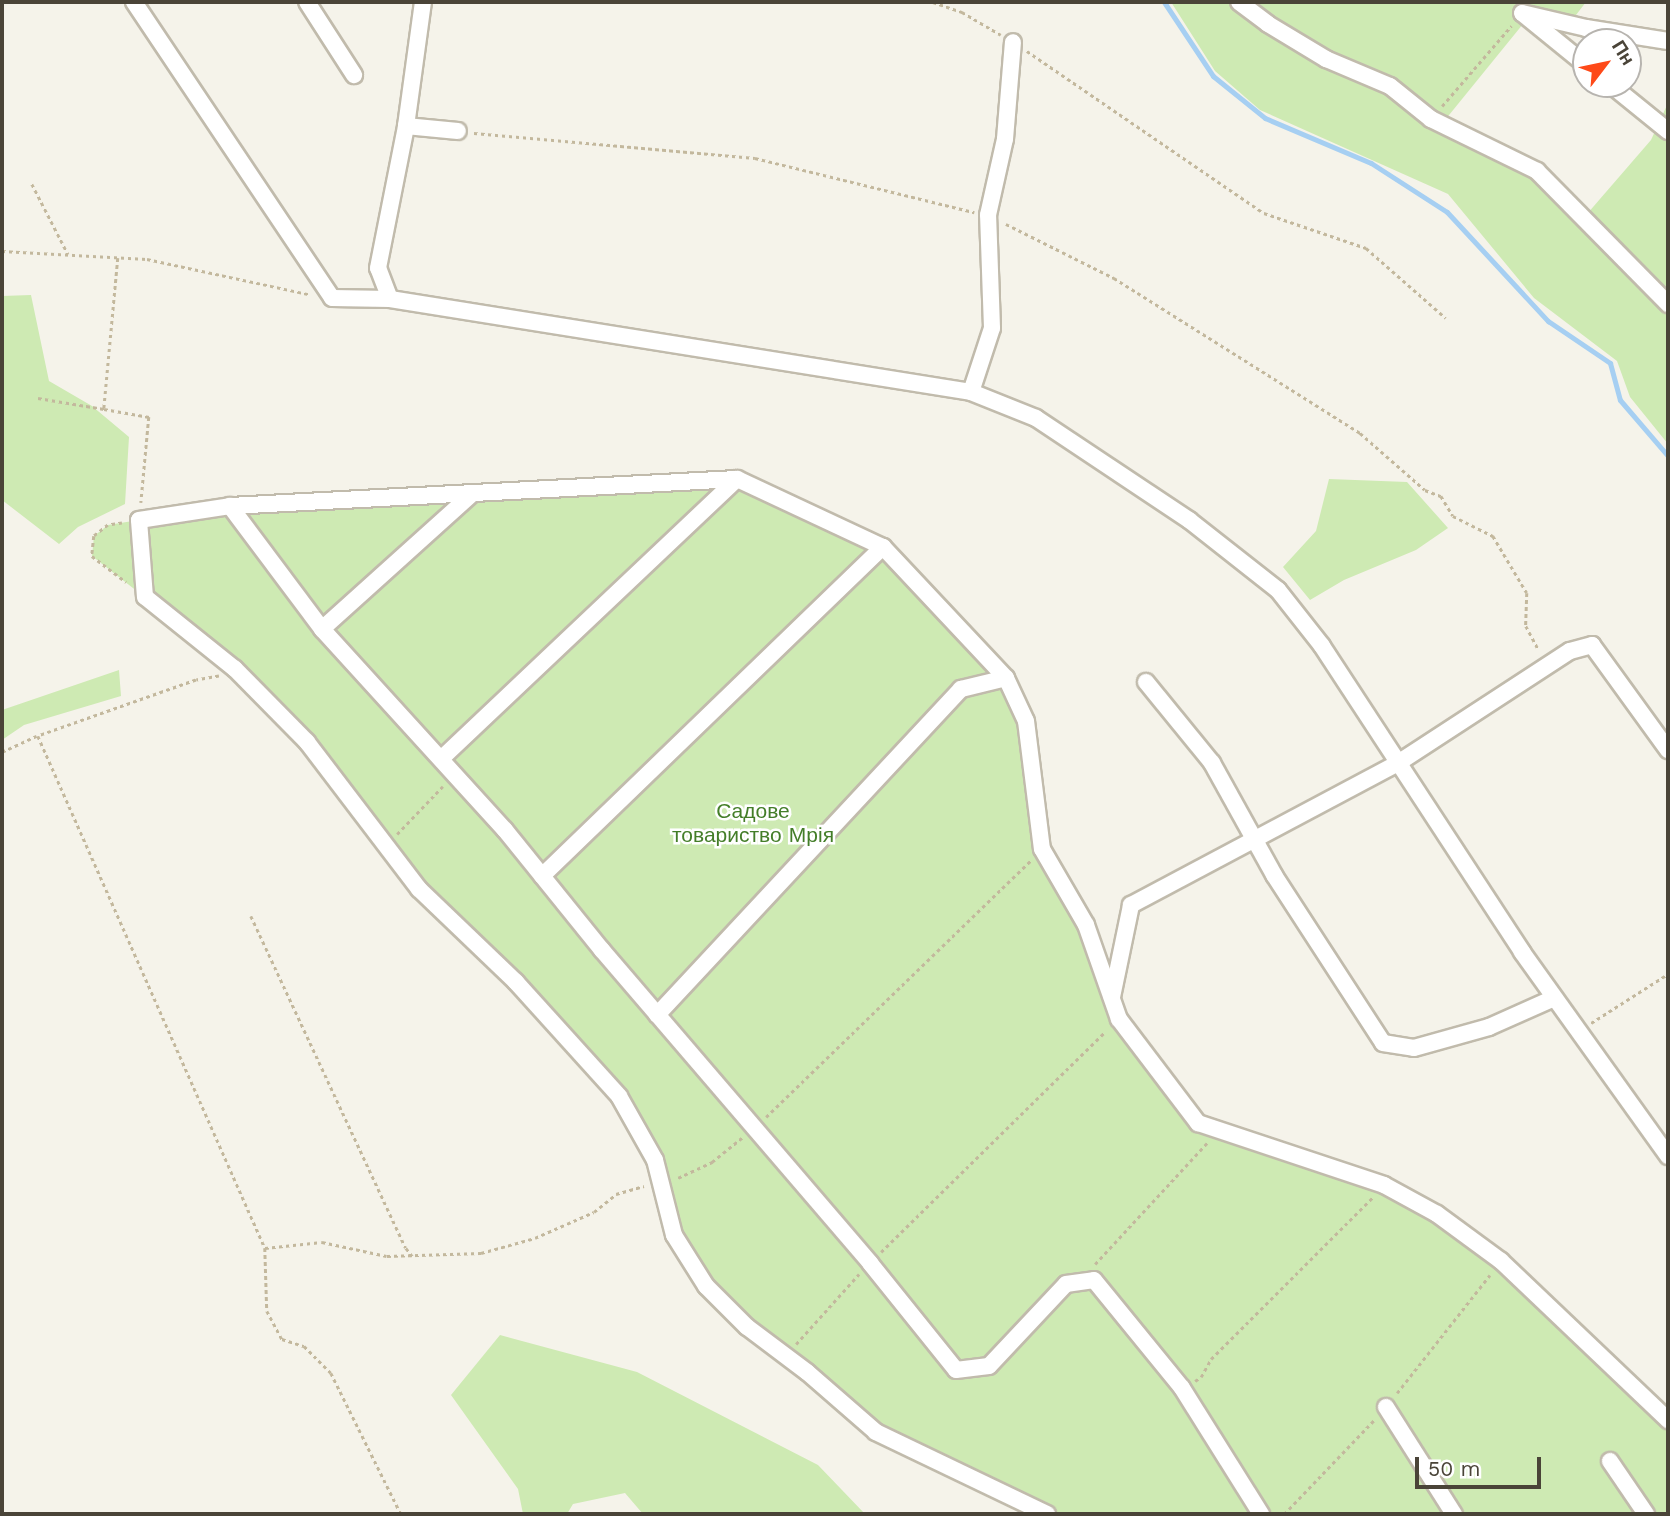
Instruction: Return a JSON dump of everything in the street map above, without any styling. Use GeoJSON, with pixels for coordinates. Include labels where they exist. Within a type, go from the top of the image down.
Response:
{"type":"FeatureCollection","features":[{"type":"Feature","properties":{"kind":"street"},"geometry":{"type":"LineString","coordinates":[[134,2],[332,298],[390,299],[971,393],[1036,418],[1189,520],[1278,590],[1322,646],[1554,998],[1668,1156]]}},
{"type":"Feature","properties":{"kind":"street"},"geometry":{"type":"LineString","coordinates":[[307,2],[354,75]]}},
{"type":"Feature","properties":{"kind":"street"},"geometry":{"type":"LineString","coordinates":[[390,299],[378,268],[406,127],[423,2]]}},
{"type":"Feature","properties":{"kind":"street"},"geometry":{"type":"LineString","coordinates":[[1239,2],[1268,24],[1326,59],[1390,86],[1431,119],[1538,171],[1668,304]]}},
{"type":"Feature","properties":{"kind":"street"},"geometry":{"type":"LineString","coordinates":[[1522,13],[1586,28],[1668,41]]}},
{"type":"Feature","properties":{"kind":"street"},"geometry":{"type":"LineString","coordinates":[[1522,13],[1572,54]]}},
{"type":"Feature","properties":{"kind":"street"},"geometry":{"type":"LineString","coordinates":[[971,393],[992,328],[988,215],[1005,138],[1013,42]]}},
{"type":"Feature","properties":{"kind":"street"},"geometry":{"type":"LineString","coordinates":[[1627,98],[1668,131]]}},
{"type":"Feature","properties":{"kind":"street"},"geometry":{"type":"LineString","coordinates":[[406,127],[458,131]]}},
{"type":"Feature","properties":{"kind":"street"},"geometry":{"type":"LineString","coordinates":[[442,758],[737,479]]}},
{"type":"Feature","properties":{"kind":"street"},"geometry":{"type":"LineString","coordinates":[[1047,1514],[876,1432],[807,1373],[747,1327],[706,1286],[674,1235],[655,1160],[619,1096],[516,982],[419,889],[307,742],[235,670],[145,597],[139,520],[230,506],[737,479],[883,547],[1006,678],[1026,722],[1042,849],[1086,925],[1119,1019],[1198,1123],[1384,1185],[1437,1214],[1501,1261],[1668,1420]]}},
{"type":"Feature","properties":{"kind":"street"},"geometry":{"type":"LineString","coordinates":[[322,629],[474,493]]}},
{"type":"Feature","properties":{"kind":"street"},"geometry":{"type":"LineString","coordinates":[[230,506],[322,629],[455,773],[753,1129],[870,1263],[956,1370],[989,1366],[1066,1284],[1094,1280],[1182,1388],[1261,1514]]}},
{"type":"Feature","properties":{"kind":"street"},"geometry":{"type":"LineString","coordinates":[[542,876],[883,547]]}},
{"type":"Feature","properties":{"kind":"street"},"geometry":{"type":"LineString","coordinates":[[1112,999],[1131,905],[1398,763],[1570,651],[1592,645],[1668,750]]}},
{"type":"Feature","properties":{"kind":"street"},"geometry":{"type":"LineString","coordinates":[[657,1015],[961,689],[1006,678]]}},
{"type":"Feature","properties":{"kind":"street"},"geometry":{"type":"LineString","coordinates":[[1146,681],[1212,763],[1255,841],[1383,1043],[1414,1048],[1489,1027],[1554,998]]}},
{"type":"Feature","properties":{"kind":"street"},"geometry":{"type":"LineString","coordinates":[[1387,1407],[1454,1514]]}},
{"type":"Feature","properties":{"kind":"street"},"geometry":{"type":"LineString","coordinates":[[1610,1461],[1646,1514]]}},
{"type":"Feature","properties":{"kind":"path"},"geometry":{"type":"LineString","coordinates":[[933,2],[962,12],[1013,42],[1264,213],[1366,248],[1446,318]]}},
{"type":"Feature","properties":{"kind":"path"},"geometry":{"type":"LineString","coordinates":[[1431,119],[1522,13]]}},
{"type":"Feature","properties":{"kind":"path"},"geometry":{"type":"LineString","coordinates":[[458,131],[755,158],[988,215],[1114,278],[1360,433],[1425,490],[1441,496],[1453,516],[1493,536],[1527,593],[1526,626],[1548,665]]}},
{"type":"Feature","properties":{"kind":"path"},"geometry":{"type":"LineString","coordinates":[[32,184],[68,254]]}},
{"type":"Feature","properties":{"kind":"path"},"geometry":{"type":"LineString","coordinates":[[2,251],[147,259],[332,298]]}},
{"type":"Feature","properties":{"kind":"path"},"geometry":{"type":"LineString","coordinates":[[104,409],[118,258]]}},
{"type":"Feature","properties":{"kind":"path"},"geometry":{"type":"LineString","coordinates":[[38,398],[149,417],[139,520],[108,525],[94,536],[92,556],[145,597]]}},
{"type":"Feature","properties":{"kind":"path"},"geometry":{"type":"LineString","coordinates":[[2,752],[38,736],[196,680],[222,676],[235,670]]}},
{"type":"Feature","properties":{"kind":"path"},"geometry":{"type":"LineString","coordinates":[[38,736],[265,1248],[267,1311],[282,1339],[304,1346],[331,1373],[401,1514]]}},
{"type":"Feature","properties":{"kind":"path"},"geometry":{"type":"LineString","coordinates":[[387,846],[455,773]]}},
{"type":"Feature","properties":{"kind":"path"},"geometry":{"type":"LineString","coordinates":[[265,1248],[322,1242],[387,1256],[481,1253],[535,1238],[594,1212],[615,1194],[685,1177],[712,1162],[753,1129],[1042,849]]}},
{"type":"Feature","properties":{"kind":"path"},"geometry":{"type":"LineString","coordinates":[[251,916],[406,1248],[413,1257]]}},
{"type":"Feature","properties":{"kind":"path"},"geometry":{"type":"LineString","coordinates":[[1577,1031],[1668,974]]}},
{"type":"Feature","properties":{"kind":"path"},"geometry":{"type":"LineString","coordinates":[[795,1346],[870,1263],[1119,1019]]}},
{"type":"Feature","properties":{"kind":"path"},"geometry":{"type":"LineString","coordinates":[[1079,1283],[1219,1130]]}},
{"type":"Feature","properties":{"kind":"path"},"geometry":{"type":"LineString","coordinates":[[1182,1388],[1201,1377],[1211,1359],[1384,1185]]}},
{"type":"Feature","properties":{"kind":"path"},"geometry":{"type":"LineString","coordinates":[[1284,1514],[1387,1407],[1501,1261]]}},
{"type":"Feature","properties":{"kind":"green space"},"geometry":{"type":"Polygon","coordinates":[[[1171,2],[1586,2],[1566,28],[1523,24],[1445,120],[1540,165],[1587,214],[1651,140],[1668,103],[1668,444],[1630,397],[1617,361],[1534,298],[1448,194],[1260,110],[1215,71],[1171,2]]]}},
{"type":"Feature","properties":{"kind":"green space"},"geometry":{"type":"Polygon","coordinates":[[[31,295],[49,381],[92,406],[129,437],[125,504],[78,527],[59,544],[2,500],[2,296],[31,295]]]}},
{"type":"Feature","properties":{"kind":"green space","name":"Садове товариство Мрія"},"geometry":{"type":"Polygon","coordinates":[[[737,479],[883,547],[1006,678],[1026,721],[1042,849],[1086,925],[1119,1019],[1198,1123],[1384,1185],[1501,1261],[1668,1420],[1668,1514],[1047,1514],[876,1432],[747,1327],[674,1235],[655,1160],[619,1096],[419,889],[307,742],[193,635],[92,556],[94,536],[108,525],[139,520],[737,479]]]}},
{"type":"Feature","properties":{"kind":"green space"},"geometry":{"type":"Polygon","coordinates":[[[1329,479],[1407,482],[1448,528],[1416,550],[1344,580],[1310,600],[1283,567],[1316,531],[1329,479]]]}},
{"type":"Feature","properties":{"kind":"green space"},"geometry":{"type":"Polygon","coordinates":[[[119,670],[121,696],[24,725],[2,740],[2,710],[119,670]]]}},
{"type":"Feature","properties":{"kind":"green space"},"geometry":{"type":"Polygon","coordinates":[[[500,1335],[637,1372],[818,1465],[865,1514],[643,1514],[625,1493],[573,1504],[567,1514],[523,1514],[518,1489],[451,1395],[500,1335]]]}},
{"type":"Feature","properties":{"kind":"waterway"},"geometry":{"type":"LineString","coordinates":[[1164,2],[1213,76],[1265,118],[1371,163],[1447,212],[1548,321],[1610,363],[1620,400],[1668,456]]}}]}
